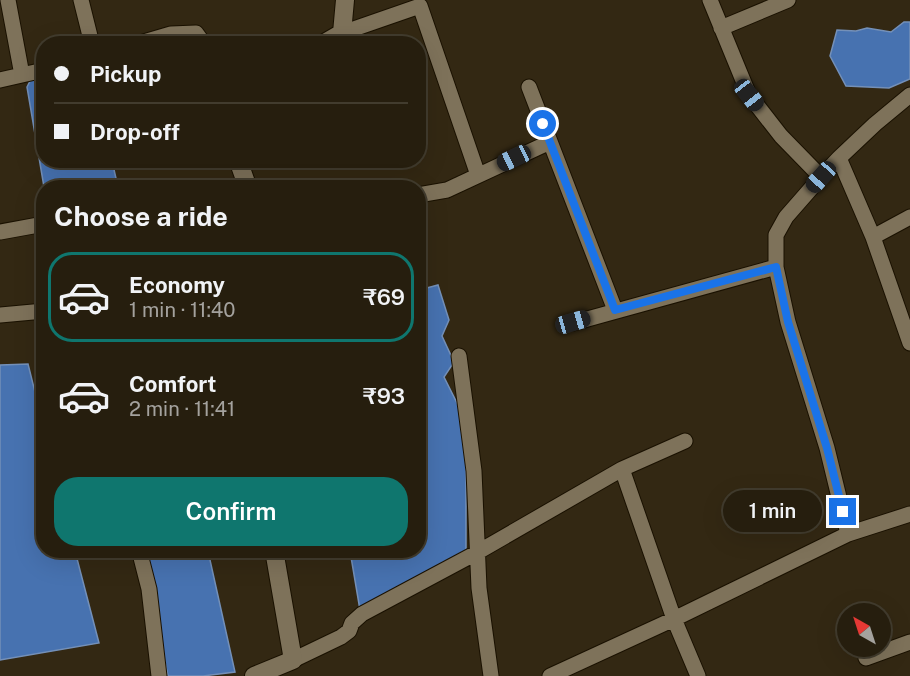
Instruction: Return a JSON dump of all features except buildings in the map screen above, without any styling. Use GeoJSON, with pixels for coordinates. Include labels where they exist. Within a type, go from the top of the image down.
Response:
{"type":"FeatureCollection","features":[{"type":"Feature","properties":{"kind":"street"},"geometry":{"type":"LineString","coordinates":[[8,0],[22,75]]}},
{"type":"Feature","properties":{"kind":"street"},"geometry":{"type":"LineString","coordinates":[[81,0],[90,36]]}},
{"type":"Feature","properties":{"kind":"street"},"geometry":{"type":"LineString","coordinates":[[342,33],[345,0]]}},
{"type":"Feature","properties":{"kind":"street"},"geometry":{"type":"LineString","coordinates":[[710,0],[749,95],[781,136],[821,177]]}},
{"type":"Feature","properties":{"kind":"street"},"geometry":{"type":"LineString","coordinates":[[721,28],[788,0]]}},
{"type":"Feature","properties":{"kind":"street"},"geometry":{"type":"LineString","coordinates":[[337,36],[420,6],[478,175]]}},
{"type":"Feature","properties":{"kind":"street"},"geometry":{"type":"LineString","coordinates":[[164,36],[196,33],[198,36]]}},
{"type":"Feature","properties":{"kind":"street"},"geometry":{"type":"LineString","coordinates":[[0,80],[36,72]]}},
{"type":"Feature","properties":{"kind":"street"},"geometry":{"type":"LineString","coordinates":[[529,87],[615,310]]}},
{"type":"Feature","properties":{"kind":"street"},"geometry":{"type":"LineString","coordinates":[[848,534],[827,448],[791,332],[776,267],[776,235],[786,217],[839,158],[910,95]]}},
{"type":"Feature","properties":{"kind":"street"},"geometry":{"type":"LineString","coordinates":[[426,194],[447,190],[550,142]]}},
{"type":"Feature","properties":{"kind":"street"},"geometry":{"type":"LineString","coordinates":[[839,158],[873,237],[910,343]]}},
{"type":"Feature","properties":{"kind":"street"},"geometry":{"type":"LineString","coordinates":[[873,237],[910,217]]}},
{"type":"Feature","properties":{"kind":"street"},"geometry":{"type":"LineString","coordinates":[[0,232],[36,225]]}},
{"type":"Feature","properties":{"kind":"street"},"geometry":{"type":"LineString","coordinates":[[573,322],[776,267]]}},
{"type":"Feature","properties":{"kind":"street"},"geometry":{"type":"LineString","coordinates":[[0,315],[36,312]]}},
{"type":"Feature","properties":{"kind":"street"},"geometry":{"type":"LineString","coordinates":[[459,356],[474,471],[479,588],[491,676]]}},
{"type":"Feature","properties":{"kind":"street"},"geometry":{"type":"LineString","coordinates":[[254,676],[341,637],[349,631],[352,623],[362,614],[478,552],[622,469],[685,441]]}},
{"type":"Feature","properties":{"kind":"street"},"geometry":{"type":"LineString","coordinates":[[622,469],[674,619],[698,676]]}},
{"type":"Feature","properties":{"kind":"street"},"geometry":{"type":"LineString","coordinates":[[550,676],[674,619],[848,534],[910,514]]}},
{"type":"Feature","properties":{"kind":"street"},"geometry":{"type":"LineString","coordinates":[[141,558],[148,589],[159,676]]}},
{"type":"Feature","properties":{"kind":"street"},"geometry":{"type":"LineString","coordinates":[[275,558],[293,660]]}},
{"type":"Feature","properties":{"kind":"street"},"geometry":{"type":"LineString","coordinates":[[866,658],[910,642]]}},
{"type":"Feature","properties":{"kind":"water"},"geometry":{"type":"Polygon","coordinates":[[[904,22],[910,22],[910,79],[889,88],[846,86],[830,56],[837,30],[856,31],[867,28],[891,32],[904,22]]]}},
{"type":"Feature","properties":{"kind":"water"},"geometry":{"type":"Polygon","coordinates":[[[36,76],[36,140],[27,87],[32,77],[36,76]]]}},
{"type":"Feature","properties":{"kind":"water"},"geometry":{"type":"Polygon","coordinates":[[[41,168],[114,168],[116,180],[43,180],[41,168]]]}},
{"type":"Feature","properties":{"kind":"water"},"geometry":{"type":"Polygon","coordinates":[[[438,285],[449,320],[442,336],[454,362],[444,377],[463,415],[466,441],[466,550],[360,610],[351,558],[426,558],[426,288],[438,285]]]}},
{"type":"Feature","properties":{"kind":"water"},"geometry":{"type":"Polygon","coordinates":[[[28,364],[36,396],[36,558],[77,558],[99,643],[0,660],[0,365],[28,364]]]}},
{"type":"Feature","properties":{"kind":"water"},"geometry":{"type":"Polygon","coordinates":[[[142,558],[210,558],[235,672],[203,676],[168,676],[142,558]]]}},
{"type":"Feature","properties":{"kind":"route"},"geometry":{"type":"LineString","coordinates":[[543,124],[615,310],[776,267],[788,322],[827,448],[843,512]]}}]}
